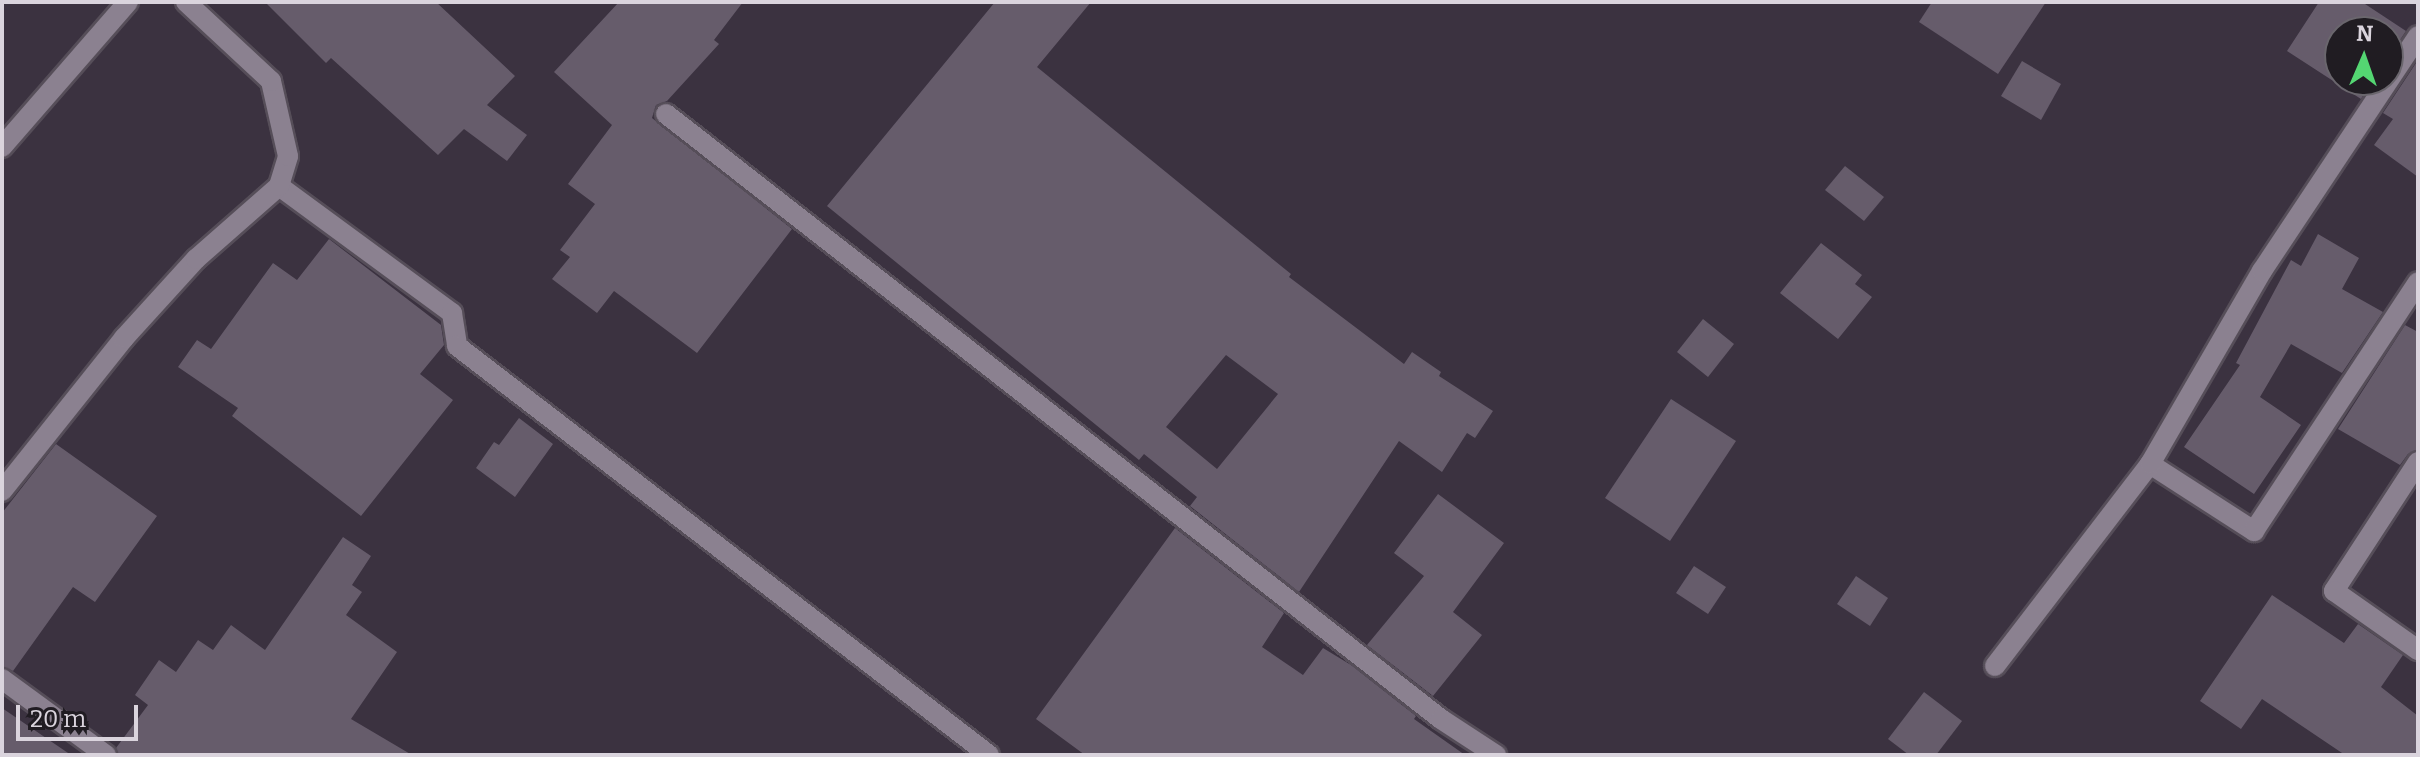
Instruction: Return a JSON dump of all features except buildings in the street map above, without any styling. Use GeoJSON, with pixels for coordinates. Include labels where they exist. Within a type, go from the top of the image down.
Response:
{"type":"FeatureCollection","features":[{"type":"Feature","properties":{"kind":"street"},"geometry":{"type":"LineString","coordinates":[[2,147],[128,2]]}},
{"type":"Feature","properties":{"kind":"street"},"geometry":{"type":"LineString","coordinates":[[2,491],[124,338],[196,259],[279,186],[288,156],[271,81],[186,2]]}},
{"type":"Feature","properties":{"kind":"street"},"geometry":{"type":"LineString","coordinates":[[1995,666],[2150,464],[2262,271],[2418,36]]}},
{"type":"Feature","properties":{"kind":"street"},"geometry":{"type":"LineString","coordinates":[[666,114],[1441,719],[1496,755]]}},
{"type":"Feature","properties":{"kind":"street"},"geometry":{"type":"LineString","coordinates":[[279,186],[452,313],[457,346],[963,747],[989,755]]}},
{"type":"Feature","properties":{"kind":"street"},"geometry":{"type":"LineString","coordinates":[[2150,464],[2254,531],[2418,282]]}},
{"type":"Feature","properties":{"kind":"street"},"geometry":{"type":"LineString","coordinates":[[2418,462],[2334,591],[2418,650]]}},
{"type":"Feature","properties":{"kind":"street"},"geometry":{"type":"LineString","coordinates":[[2,679],[106,755]]}}]}
